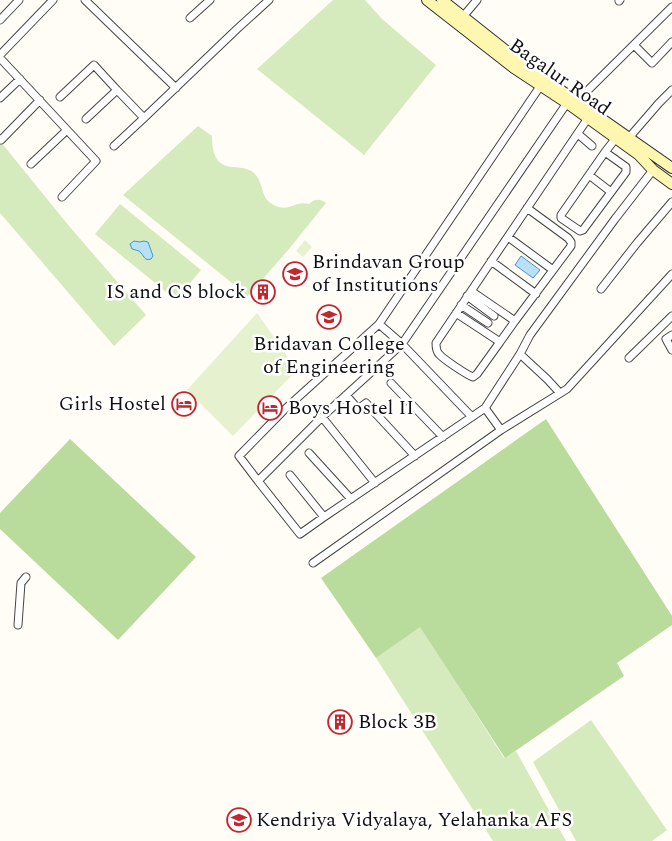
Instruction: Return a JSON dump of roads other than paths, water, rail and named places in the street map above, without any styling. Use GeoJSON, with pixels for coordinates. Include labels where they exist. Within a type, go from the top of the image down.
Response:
{"type":"FeatureCollection","features":[{"type":"Feature","properties":{"kind":"main road","name":"Bagalur Road"},"geometry":{"type":"LineString","coordinates":[[427,0],[460,20],[519,61],[622,140],[653,170],[672,184]]}},
{"type":"Feature","properties":{"kind":"main road","name":"Bagalur Road"},"geometry":{"type":"LineString","coordinates":[[446,1],[460,20],[514,68],[574,105],[588,118],[622,140],[643,147],[672,168]]}},
{"type":"Feature","properties":{"kind":"street"},"geometry":{"type":"LineString","coordinates":[[0,20],[19,0]]}},
{"type":"Feature","properties":{"kind":"street"},"geometry":{"type":"LineString","coordinates":[[53,0],[0,56],[96,161],[62,197]]}},
{"type":"Feature","properties":{"kind":"street"},"geometry":{"type":"LineString","coordinates":[[85,0],[176,88]]}},
{"type":"Feature","properties":{"kind":"street"},"geometry":{"type":"LineString","coordinates":[[190,18],[210,0]]}},
{"type":"Feature","properties":{"kind":"street"},"geometry":{"type":"LineString","coordinates":[[114,146],[269,0]]}},
{"type":"Feature","properties":{"kind":"street"},"geometry":{"type":"LineString","coordinates":[[460,20],[477,0]]}},
{"type":"Feature","properties":{"kind":"street"},"geometry":{"type":"LineString","coordinates":[[258,481],[322,417],[402,344],[574,105],[672,7]]}},
{"type":"Feature","properties":{"kind":"street"},"geometry":{"type":"LineString","coordinates":[[634,45],[652,63],[672,42]]}},
{"type":"Feature","properties":{"kind":"street"},"geometry":{"type":"LineString","coordinates":[[60,97],[94,65],[144,118]]}},
{"type":"Feature","properties":{"kind":"street"},"geometry":{"type":"LineString","coordinates":[[0,98],[20,79]]}},
{"type":"Feature","properties":{"kind":"street"},"geometry":{"type":"LineString","coordinates":[[541,85],[379,324],[284,410],[239,456],[300,534],[485,408],[530,336],[653,170]]}},
{"type":"Feature","properties":{"kind":"street"},"geometry":{"type":"LineString","coordinates":[[86,119],[117,90]]}},
{"type":"Feature","properties":{"kind":"street"},"geometry":{"type":"LineString","coordinates":[[605,152],[626,167],[626,172],[583,230],[577,230],[561,218],[561,215],[605,152],[622,140],[672,90]]}},
{"type":"Feature","properties":{"kind":"street"},"geometry":{"type":"LineString","coordinates":[[0,139],[40,100]]}},
{"type":"Feature","properties":{"kind":"street"},"geometry":{"type":"LineString","coordinates":[[527,208],[568,238],[571,246],[473,377],[439,354],[436,343],[456,312],[588,118]]}},
{"type":"Feature","properties":{"kind":"street"},"geometry":{"type":"LineString","coordinates":[[31,164],[67,130]]}},
{"type":"Feature","properties":{"kind":"street"},"geometry":{"type":"LineString","coordinates":[[578,134],[592,146]]}},
{"type":"Feature","properties":{"kind":"street"},"geometry":{"type":"LineString","coordinates":[[589,175],[611,192]]}},
{"type":"Feature","properties":{"kind":"street"},"geometry":{"type":"LineString","coordinates":[[601,289],[672,202]]}},
{"type":"Feature","properties":{"kind":"street"},"geometry":{"type":"LineString","coordinates":[[508,237],[553,270]]}},
{"type":"Feature","properties":{"kind":"street"},"geometry":{"type":"LineString","coordinates":[[491,261],[536,294]]}},
{"type":"Feature","properties":{"kind":"street"},"geometry":{"type":"LineString","coordinates":[[312,563],[501,430],[566,388],[672,274]]}},
{"type":"Feature","properties":{"kind":"street"},"geometry":{"type":"LineString","coordinates":[[469,294],[494,316]]}},
{"type":"Feature","properties":{"kind":"street"},"geometry":{"type":"LineString","coordinates":[[469,294],[515,322]]}},
{"type":"Feature","properties":{"kind":"street"},"geometry":{"type":"LineString","coordinates":[[462,305],[488,323]]}},
{"type":"Feature","properties":{"kind":"street"},"geometry":{"type":"LineString","coordinates":[[456,312],[500,342]]}},
{"type":"Feature","properties":{"kind":"street"},"geometry":{"type":"LineString","coordinates":[[629,358],[672,316]]}},
{"type":"Feature","properties":{"kind":"street"},"geometry":{"type":"LineString","coordinates":[[379,324],[402,344],[472,417]]}},
{"type":"Feature","properties":{"kind":"street"},"geometry":{"type":"LineString","coordinates":[[672,335],[666,339],[672,350]]}},
{"type":"Feature","properties":{"kind":"street"},"geometry":{"type":"LineString","coordinates":[[520,354],[559,392]]}},
{"type":"Feature","properties":{"kind":"street"},"geometry":{"type":"LineString","coordinates":[[391,383],[443,437]]}},
{"type":"Feature","properties":{"kind":"street"},"geometry":{"type":"LineString","coordinates":[[346,395],[358,409],[366,403],[415,456]]}},
{"type":"Feature","properties":{"kind":"street"},"geometry":{"type":"LineString","coordinates":[[485,408],[501,430]]}},
{"type":"Feature","properties":{"kind":"street"},"geometry":{"type":"LineString","coordinates":[[322,417],[375,482]]}},
{"type":"Feature","properties":{"kind":"street"},"geometry":{"type":"LineString","coordinates":[[309,453],[351,499]]}},
{"type":"Feature","properties":{"kind":"street"},"geometry":{"type":"LineString","coordinates":[[290,475],[324,516]]}},
{"type":"Feature","properties":{"kind":"street"},"geometry":{"type":"LineString","coordinates":[[18,625],[21,583],[26,577]]}},
{"type":"Feature","properties":{"kind":"water"},"geometry":{"type":"Polygon","coordinates":[[[134,241],[148,242],[153,256],[151,259],[146,259],[139,251],[132,249],[130,244],[134,241]]]}},
{"type":"Feature","properties":{"kind":"water"},"geometry":{"type":"Polygon","coordinates":[[[521,256],[540,270],[533,278],[515,265],[521,256]]]}},
{"type":"Feature","properties":{"kind":"place","name":"Brindavan Group of Institutions"},"geometry":{"type":"Point","coordinates":[295,274]}},
{"type":"Feature","properties":{"kind":"place","name":"IS and CS block"},"geometry":{"type":"Point","coordinates":[263,292]}},
{"type":"Feature","properties":{"kind":"place","name":"Bridavan College of Engineering"},"geometry":{"type":"Point","coordinates":[329,317]}},
{"type":"Feature","properties":{"kind":"place","name":"Girls Hostel"},"geometry":{"type":"Point","coordinates":[184,404]}},
{"type":"Feature","properties":{"kind":"place","name":"Boys Hostel II"},"geometry":{"type":"Point","coordinates":[270,408]}},
{"type":"Feature","properties":{"kind":"place","name":"Block 3B"},"geometry":{"type":"Point","coordinates":[340,722]}},
{"type":"Feature","properties":{"kind":"place","name":"Kendriya Vidyalaya, Yelahanka AFS"},"geometry":{"type":"Point","coordinates":[239,820]}}]}
